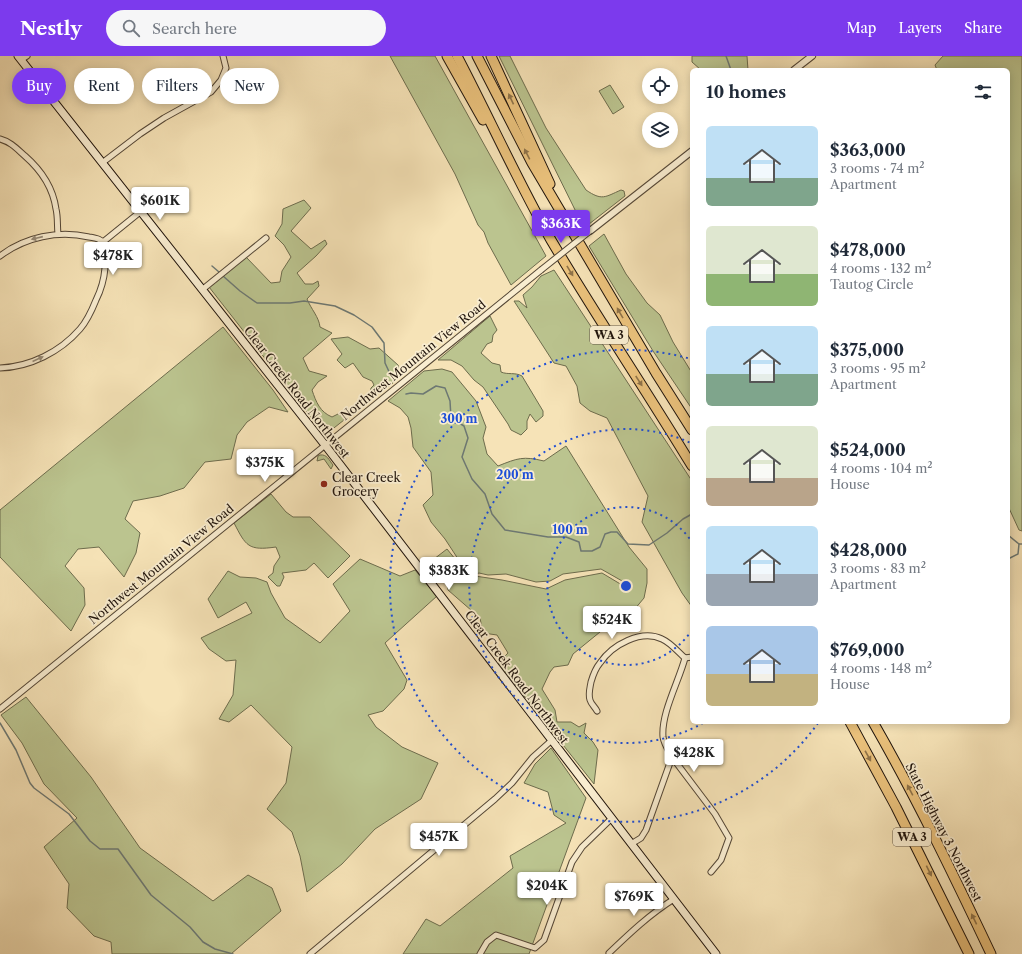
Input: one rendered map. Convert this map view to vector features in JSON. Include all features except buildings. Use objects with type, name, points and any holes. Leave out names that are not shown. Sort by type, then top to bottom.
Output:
[{"type":"highway","points":[[446,56],[530,201]]},
{"type":"highway","name":"WA 3","points":[[458,56],[530,201],[571,273],[690,463]]},
{"type":"highway","name":"WA 3","points":[[477,56],[532,163],[656,373],[690,427]]},
{"type":"highway","points":[[491,56],[575,236]]},
{"type":"highway","name":"WA 3","points":[[851,724],[903,821],[968,954]]},
{"type":"highway","name":"State Highway 3 Northwest","points":[[874,724],[890,751],[941,849],[991,954]]},
{"type":"main road","name":"Clear Creek Road Northwest","points":[[22,57],[140,212],[203,289],[325,445],[716,954]]},
{"type":"street","points":[[102,163],[164,118],[211,92],[221,80],[226,68],[223,56]]},
{"type":"street","points":[[797,68],[812,56]]},
{"type":"street","points":[[0,139],[16,146],[36,166],[44,177],[56,208],[58,234]]},
{"type":"street","name":"Northwest Mountain View Road","points":[[0,709],[541,270],[690,153]]},
{"type":"street","points":[[103,242],[140,212]]},
{"type":"street","points":[[0,256],[30,240],[58,234],[95,238],[103,242],[106,251],[105,274],[102,288],[81,328],[71,338],[43,357],[22,365],[0,368]]},
{"type":"street","points":[[203,289],[266,238]]},
{"type":"street","points":[[597,711],[591,702],[589,691],[595,671],[604,657],[617,647],[637,638],[654,636],[669,643],[685,658]]},
{"type":"street","points":[[685,658],[690,657]]},
{"type":"street","points":[[685,658],[664,723],[663,737],[666,748],[715,814],[730,838],[721,860],[711,872]]},
{"type":"street","points":[[310,954],[495,799],[512,783],[533,757],[552,740]]},
{"type":"street","points":[[632,844],[640,838],[646,830],[672,757]]},
{"type":"street","points":[[480,954],[487,942],[496,935],[535,948],[544,940],[572,862],[582,847],[612,818]]},
{"type":"street","points":[[609,952],[654,911],[674,899]]},
{"type":"green space","points":[[390,56],[435,56],[546,256],[511,285],[488,243],[484,232],[478,225],[455,174]]},
{"type":"green space","points":[[499,56],[510,56],[546,128],[586,190],[600,197],[607,196],[621,190],[624,191],[625,196],[584,228]]},
{"type":"green space","points":[[692,56],[747,56],[748,68],[699,68],[692,62]]},
{"type":"green space","points":[[943,56],[1022,56],[1022,531],[1019,530],[1010,510],[1010,68],[936,68],[935,65]]},
{"type":"green space","points":[[610,85],[624,107],[613,114],[599,91]]},
{"type":"green space","points":[[304,200],[311,208],[291,231],[311,249],[325,240],[327,244],[297,273],[305,284],[313,284],[318,281],[319,286],[307,299],[320,327],[332,333],[303,358],[309,371],[327,376],[318,382],[312,390],[319,406],[328,415],[332,417],[338,414],[343,416],[344,420],[325,435],[209,287],[246,257],[271,283],[280,282],[282,271],[291,257],[284,245],[275,236],[282,224],[283,209]]},
{"type":"green space","points":[[604,234],[626,274],[647,303],[660,315],[673,342],[690,370],[690,406],[653,351],[589,246]]},
{"type":"green space","points":[[554,270],[690,478],[690,604],[682,593],[642,522],[648,496],[607,418],[590,411],[580,403],[577,386],[566,366],[554,363],[514,301],[519,301],[527,308],[523,295],[541,276]]},
{"type":"green space","points":[[490,316],[497,330],[493,335],[492,342],[487,344],[481,353],[492,363],[500,365],[501,372],[522,376],[543,411],[543,416],[536,422],[530,414],[527,421],[527,429],[521,435],[511,430],[483,387],[474,380],[462,366],[451,360],[438,360]]},
{"type":"green space","points":[[223,327],[273,390],[288,412],[269,407],[247,422],[237,435],[231,459],[205,462],[184,488],[160,496],[133,501],[125,519],[140,533],[136,553],[124,577],[99,547],[78,549],[65,566],[84,588],[85,605],[71,631],[0,557],[0,510]]},
{"type":"green space","points":[[348,337],[370,349],[379,348],[398,365],[401,373],[392,384],[371,400],[369,397],[371,388],[374,385],[372,381],[363,377],[353,363],[345,368],[337,360],[342,354],[331,339]]},
{"type":"green space","points":[[442,369],[452,372],[476,401],[486,427],[483,438],[487,454],[498,466],[525,458],[544,461],[566,446],[629,547],[647,569],[647,583],[644,598],[634,610],[617,611],[611,623],[573,654],[568,665],[554,667],[542,689],[555,710],[557,722],[571,722],[579,727],[586,723],[584,733],[593,742],[598,750],[594,784],[498,663],[508,653],[497,635],[483,633],[480,618],[448,590],[448,586],[434,559],[447,549],[468,575],[546,589],[565,580],[602,573],[627,588],[631,586],[601,569],[563,574],[550,581],[536,582],[506,574],[488,575],[479,573],[473,575],[462,565],[445,539],[431,522],[423,505],[433,495],[431,472],[413,447],[408,417],[400,408],[388,401],[424,371]]},
{"type":"green space","points":[[324,455],[329,459],[333,465],[331,469],[324,459],[317,461],[318,456]]},
{"type":"green space","points":[[271,494],[286,512],[293,517],[310,517],[350,556],[328,578],[314,563],[306,570],[282,573],[284,577],[280,586],[277,586],[268,577],[273,573],[274,566],[280,557],[276,547],[259,548],[249,545],[245,542],[234,523]]},
{"type":"green space","points":[[360,559],[400,576],[415,570],[437,596],[385,643],[407,680],[404,689],[383,711],[368,715],[376,727],[402,747],[438,763],[421,799],[375,829],[342,864],[307,892],[300,856],[292,832],[267,809],[286,783],[292,747],[251,705],[229,722],[219,719],[233,695],[236,660],[226,661],[209,649],[201,638],[252,613],[246,602],[218,618],[208,599],[228,571],[240,577],[256,578],[267,582],[271,593],[285,618],[320,643],[350,611],[333,584]]},
{"type":"green space","points":[[26,697],[91,777],[140,848],[213,901],[248,875],[272,888],[281,911],[231,954],[112,954],[111,942],[94,936],[67,908],[69,884],[44,847],[77,818],[44,784],[22,743],[1,715]]},
{"type":"green space","points":[[551,748],[586,798],[529,954],[403,954],[426,919],[440,926],[513,868],[510,856],[566,823],[554,815],[548,792],[524,783],[535,764]]},
{"type":"waterway","points":[[726,56],[730,68]]},
{"type":"waterway","points":[[212,266],[219,272]]},
{"type":"waterway","points":[[223,276],[257,303],[290,303],[304,301],[335,306],[354,315],[372,327],[384,343],[385,363],[392,378]]},
{"type":"waterway","points":[[406,394],[423,394],[436,386],[445,388],[450,401],[451,418],[464,426],[468,438],[462,457],[472,479],[485,494],[492,514],[505,530],[548,537],[566,537],[579,542],[581,551],[592,551],[600,547],[605,534],[611,532],[617,532],[628,544],[649,545],[690,515]]},
{"type":"waterway","points":[[1010,537],[1019,544],[1022,544]]},
{"type":"waterway","points":[[1010,558],[1018,554],[1019,544]]},
{"type":"waterway","points":[[0,723],[16,750],[30,783],[34,788],[69,814],[90,841],[100,849],[118,849],[151,895],[190,927],[203,942],[215,949],[233,954]]},
{"type":"place","name":"Clear Creek Grocery","points":[[324,484]]}]
